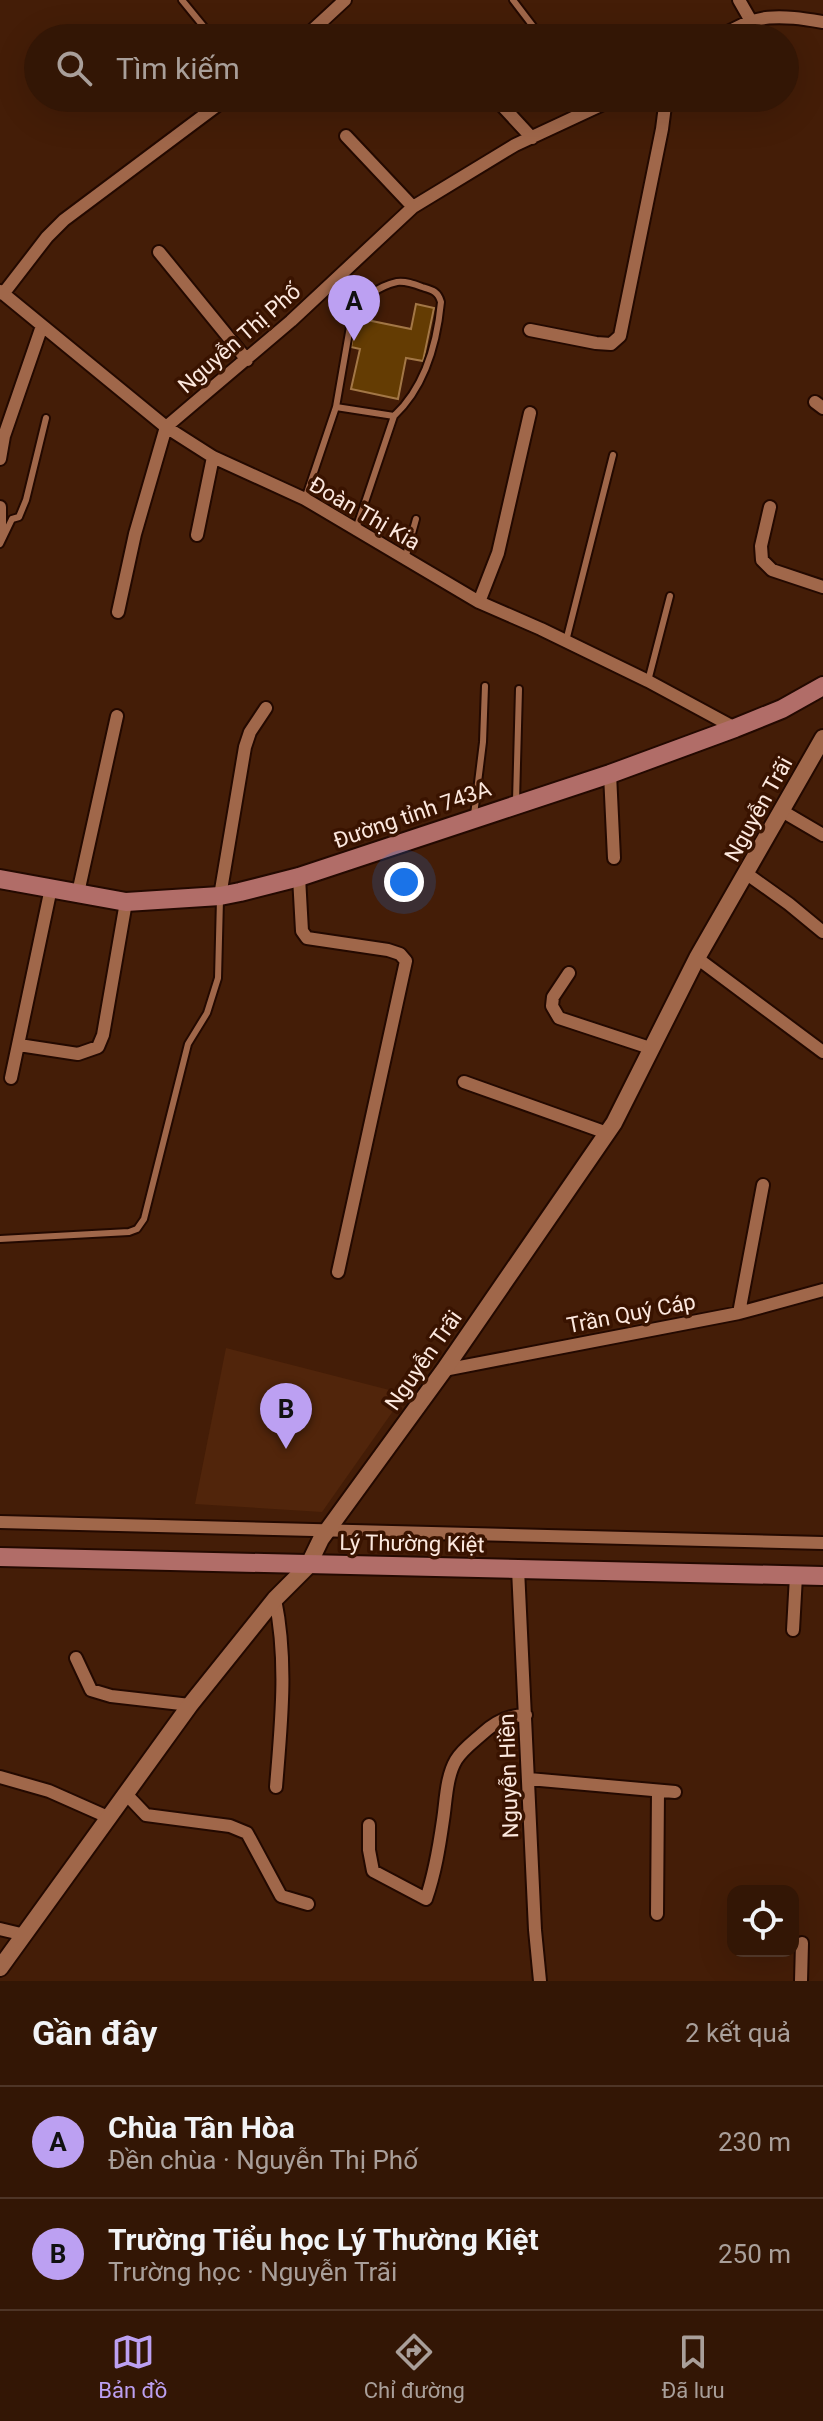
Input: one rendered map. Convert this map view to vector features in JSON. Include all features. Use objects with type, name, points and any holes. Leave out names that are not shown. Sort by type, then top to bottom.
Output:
[{"type":"main road","name":"Đường tỉnh 743A","points":[[0,879],[126,902],[220,896],[299,877],[610,774],[782,709],[823,686]]},
{"type":"main road","name":"Lý Thường Kiệt","points":[[0,1557],[823,1576]]},
{"type":"street","points":[[319,24],[345,0]]},
{"type":"street","points":[[739,0],[751,21]]},
{"type":"street","points":[[745,24],[768,16],[823,22]]},
{"type":"street","points":[[2,292],[64,220],[208,112]]},
{"type":"street","points":[[508,112],[532,138]]},
{"type":"street","name":"Nguyễn Thị Phố","points":[[166,427],[247,360],[413,207],[515,145],[588,112]]},
{"type":"street","points":[[530,330],[611,344],[620,336],[664,112]]},
{"type":"street","points":[[346,136],[413,207]]},
{"type":"street","points":[[159,252],[247,360]]},
{"type":"street","name":"Đoàn Thị Kia","points":[[2,292],[166,427],[213,457],[305,499],[479,602],[648,681],[735,728]]},
{"type":"street","points":[[0,459],[4,436],[42,326]]},
{"type":"street","points":[[479,602],[498,553],[530,413]]},
{"type":"street","points":[[118,612],[135,534],[166,427]]},
{"type":"street","points":[[197,535],[213,457]]},
{"type":"street","points":[[0,507],[0,536]]},
{"type":"street","points":[[770,507],[761,546],[762,560],[772,570],[823,587]]},
{"type":"street","points":[[220,896],[245,747],[250,732],[266,708]]},
{"type":"street","points":[[78,893],[117,716]]},
{"type":"street","name":"Nguyễn Trãi","points":[[0,1968],[190,1705],[275,1599],[308,1566],[321,1539],[444,1370],[607,1133],[697,958],[823,738]]},
{"type":"street","points":[[610,774],[614,858]]},
{"type":"street","points":[[782,811],[823,835]]},
{"type":"street","points":[[747,874],[823,932]]},
{"type":"street","points":[[299,877],[302,931],[307,938],[388,950],[400,954],[406,961],[338,1272]]},
{"type":"street","points":[[11,1078],[51,888]]},
{"type":"street","points":[[19,1045],[78,1054],[98,1047],[103,1035],[126,902]]},
{"type":"street","points":[[697,958],[823,1052]]},
{"type":"street","points":[[569,973],[553,997],[552,1006],[559,1018],[650,1048]]},
{"type":"street","points":[[464,1082],[607,1133]]},
{"type":"street","points":[[739,1313],[763,1185]]},
{"type":"street","name":"Trần Quý Cáp","points":[[444,1370],[739,1313],[823,1290]]},
{"type":"street","points":[[0,1522],[823,1543]]},
{"type":"street","name":"Nguyễn Hiền","points":[[518,1569],[540,1981]]},
{"type":"street","points":[[793,1630],[796,1576]]},
{"type":"street","points":[[275,1599],[283,1658],[276,1787]]},
{"type":"street","points":[[76,1658],[91,1690],[111,1696],[190,1705]]},
{"type":"street","points":[[369,1825],[373,1871],[426,1899],[436,1868],[454,1763],[489,1728],[514,1715],[526,1715]]},
{"type":"street","points":[[0,1777],[49,1791],[110,1818]]},
{"type":"street","points":[[529,1779],[675,1792]]},
{"type":"street","points":[[657,1914],[658,1791]]},
{"type":"street","points":[[127,1795],[146,1815],[230,1826],[247,1833],[281,1896],[308,1904]]},
{"type":"street","points":[[0,1929],[25,1935]]},
{"type":"street","points":[[801,1981],[802,1943]]},
{"type":"lane","points":[[183,0],[202,24]]},
{"type":"lane","points":[[513,0],[531,24]]},
{"type":"lane","points":[[305,499],[336,407],[352,315],[357,305],[364,298],[397,282],[409,282],[435,291],[441,302],[433,348],[425,372],[408,404],[394,416],[356,529]]},
{"type":"lane","points":[[336,407],[394,416]]},
{"type":"lane","points":[[0,544],[12,519],[19,517],[26,500],[46,418]]},
{"type":"lane","points":[[566,641],[613,455]]},
{"type":"lane","points":[[405,559],[416,519]]},
{"type":"lane","points":[[648,681],[670,596]]},
{"type":"lane","points":[[474,818],[483,742],[485,686]]},
{"type":"lane","points":[[515,804],[519,689]]},
{"type":"lane","points":[[0,1239],[137,1229],[144,1219],[188,1044],[207,1013],[218,978],[220,896]]},
{"type":"shaded area","points":[[226,1348],[405,1394],[322,1512],[195,1504]]},
{"type":"building","points":[[416,304],[434,308],[423,361],[406,358],[398,399],[351,389],[360,349],[351,347],[357,318],[411,329]]},
{"type":"place","name":"Chùa Tân Hòa","points":[[354,341]]},
{"type":"place","name":"Trường Tiểu học Lý Thường Kiệt","points":[[286,1449]]}]
